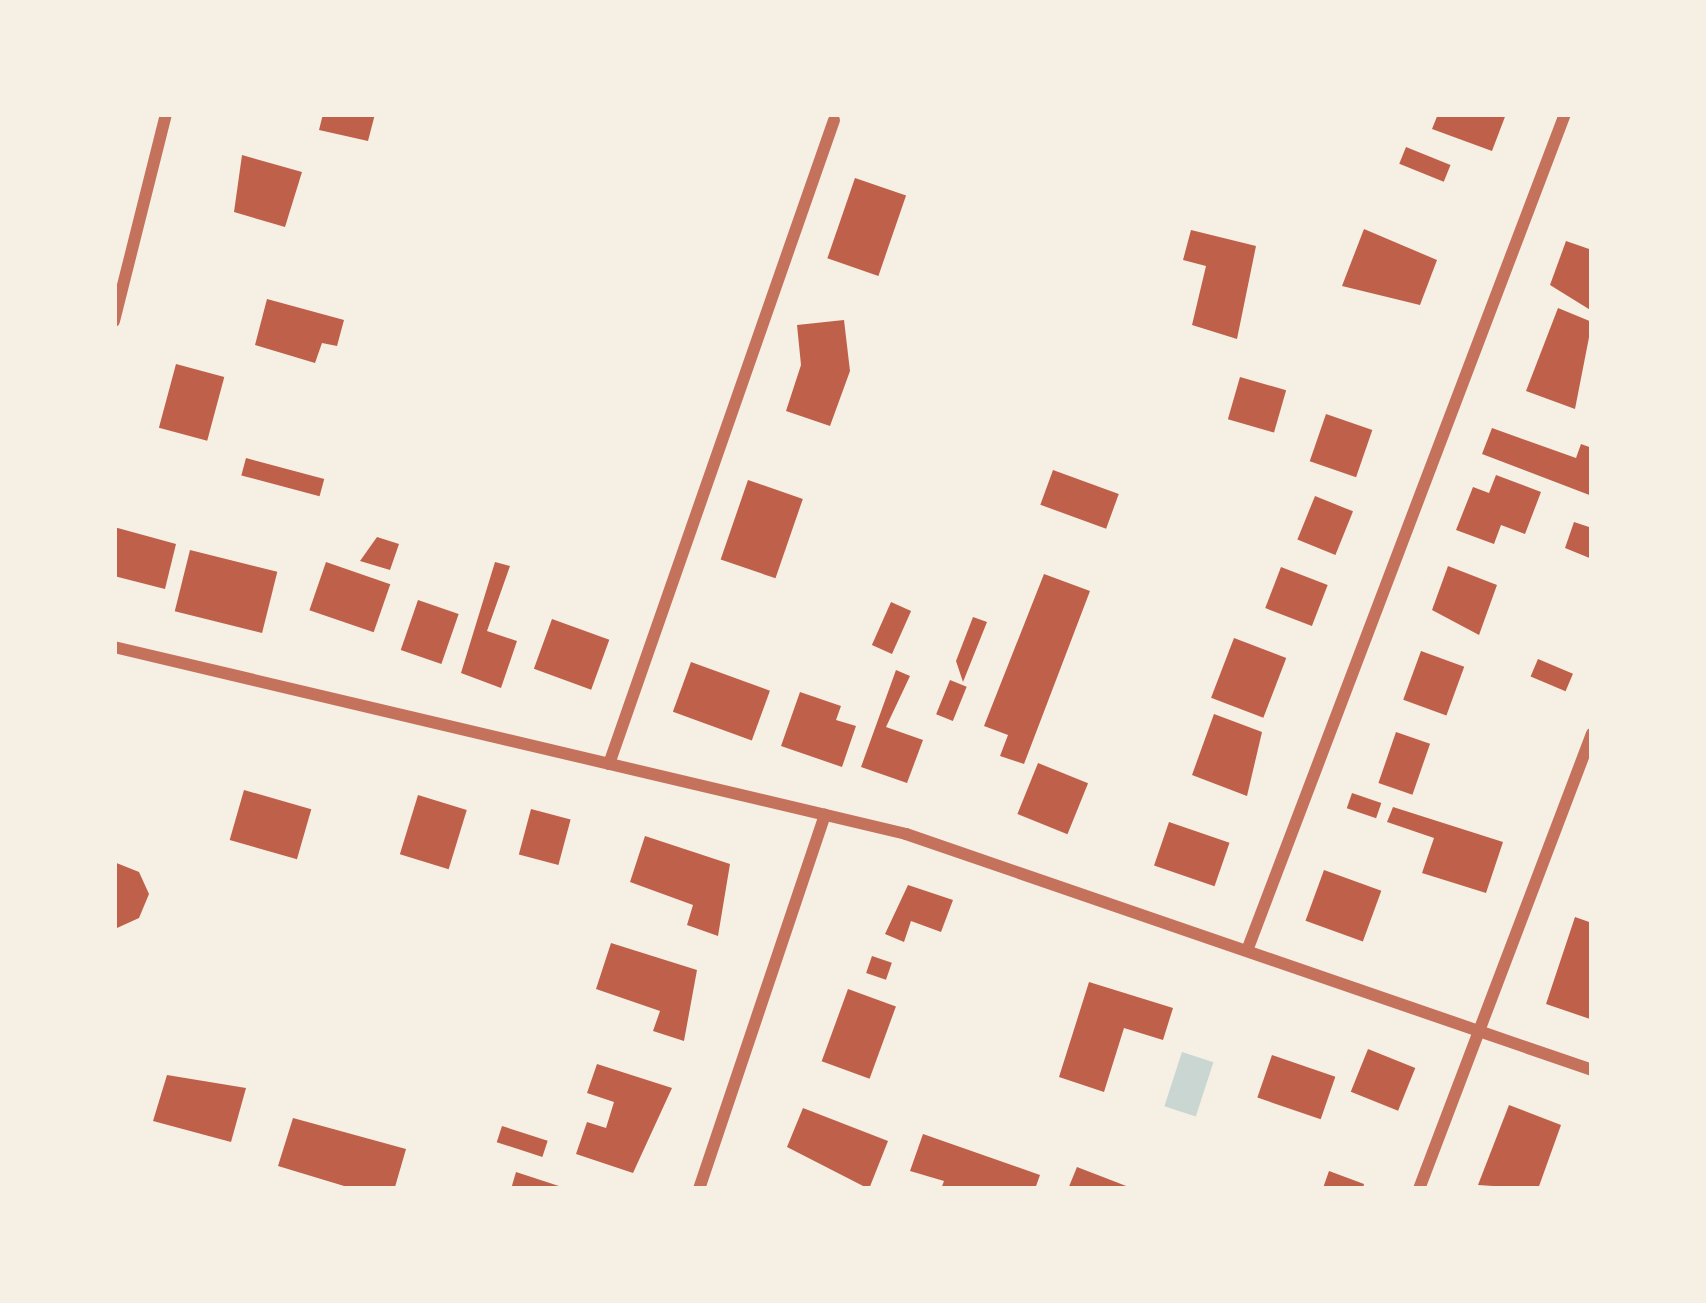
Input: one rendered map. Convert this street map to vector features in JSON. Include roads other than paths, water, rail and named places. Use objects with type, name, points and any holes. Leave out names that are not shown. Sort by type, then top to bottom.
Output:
[{"type":"street","points":[[114,321],[166,114]]},
{"type":"street","points":[[1247,947],[1564,114]]},
{"type":"street","points":[[609,764],[834,120]]},
{"type":"street","points":[[114,647],[825,814],[1247,947],[1592,1070]]},
{"type":"street","points":[[1419,1189],[1592,734]]},
{"type":"street","points":[[698,1189],[825,814]]}]
